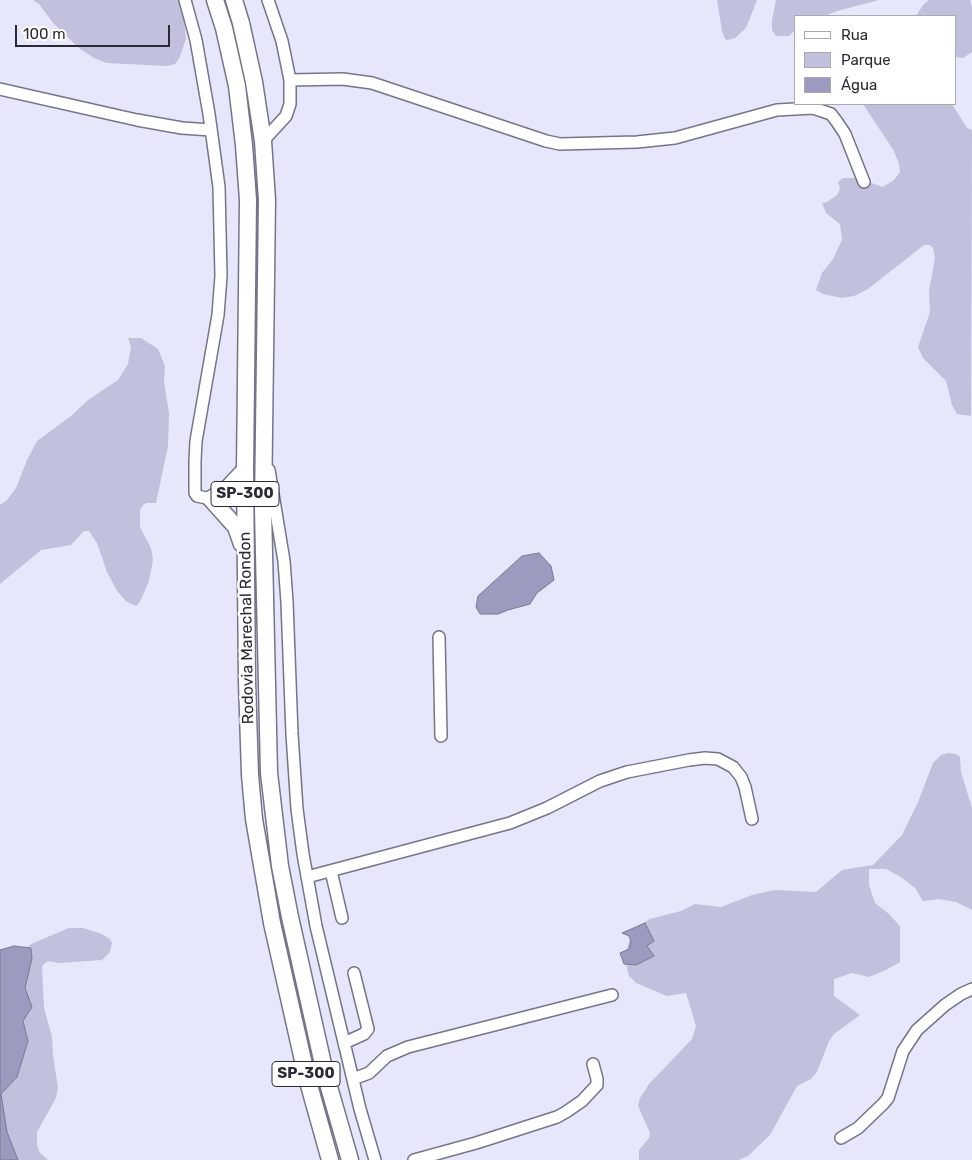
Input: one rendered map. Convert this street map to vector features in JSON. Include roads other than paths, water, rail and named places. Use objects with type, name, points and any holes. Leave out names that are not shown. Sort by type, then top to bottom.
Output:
[{"type":"highway","name":"Rodovia Marechal Rondon","points":[[215,0],[224,28],[237,86],[248,200],[245,470],[246,682],[254,819],[270,914],[307,1078],[330,1160]]},
{"type":"highway","name":"Rodovia Marechal Rondon","points":[[234,0],[254,82],[263,141],[267,200],[263,561],[269,773],[280,866],[290,917],[325,1073],[350,1160]]},
{"type":"highway","points":[[245,470],[227,489],[211,499],[236,527],[246,558]]},
{"type":"street","points":[[185,0],[196,40],[219,187],[221,276],[218,316],[196,441],[195,485],[197,496],[211,499]]},
{"type":"street","points":[[263,141],[286,116],[290,104],[290,80],[282,41],[268,0]]},
{"type":"street","points":[[290,80],[343,79],[372,83],[560,144],[638,142],[675,138],[777,110],[813,108],[830,114],[837,122],[845,134],[864,182]]},
{"type":"street","points":[[0,89],[137,120],[182,128],[211,130]]},
{"type":"street","points":[[263,433],[284,561],[297,809],[307,877],[316,926],[344,1043],[375,1160]]},
{"type":"street","points":[[439,637],[441,736]]},
{"type":"street","points":[[307,877],[510,823],[547,808],[600,781],[627,772],[705,758],[718,759],[733,767],[741,778],[752,820]]},
{"type":"street","points":[[331,870],[342,918]]},
{"type":"street","points":[[344,1043],[364,1034],[368,1029],[354,973]]},
{"type":"street","points":[[841,1138],[858,1128],[888,1098],[903,1051],[917,1030],[945,1005],[961,994],[972,990]]},
{"type":"street","points":[[353,1079],[369,1073],[387,1056],[408,1047],[612,995]]},
{"type":"street","points":[[414,1160],[476,1143],[557,1117],[582,1101],[597,1085],[593,1064]]},
{"type":"water","points":[[539,553],[551,566],[554,580],[537,593],[530,604],[498,614],[480,614],[476,607],[478,596],[522,556]]},
{"type":"water","points":[[645,923],[654,941],[647,946],[654,956],[636,965],[624,964],[620,953],[629,949],[631,941],[629,936],[622,933]]},
{"type":"water","points":[[14,946],[31,948],[32,958],[25,988],[32,1007],[23,1021],[28,1041],[17,1077],[1,1094],[7,1132],[18,1160],[0,1160],[0,950]]}]
